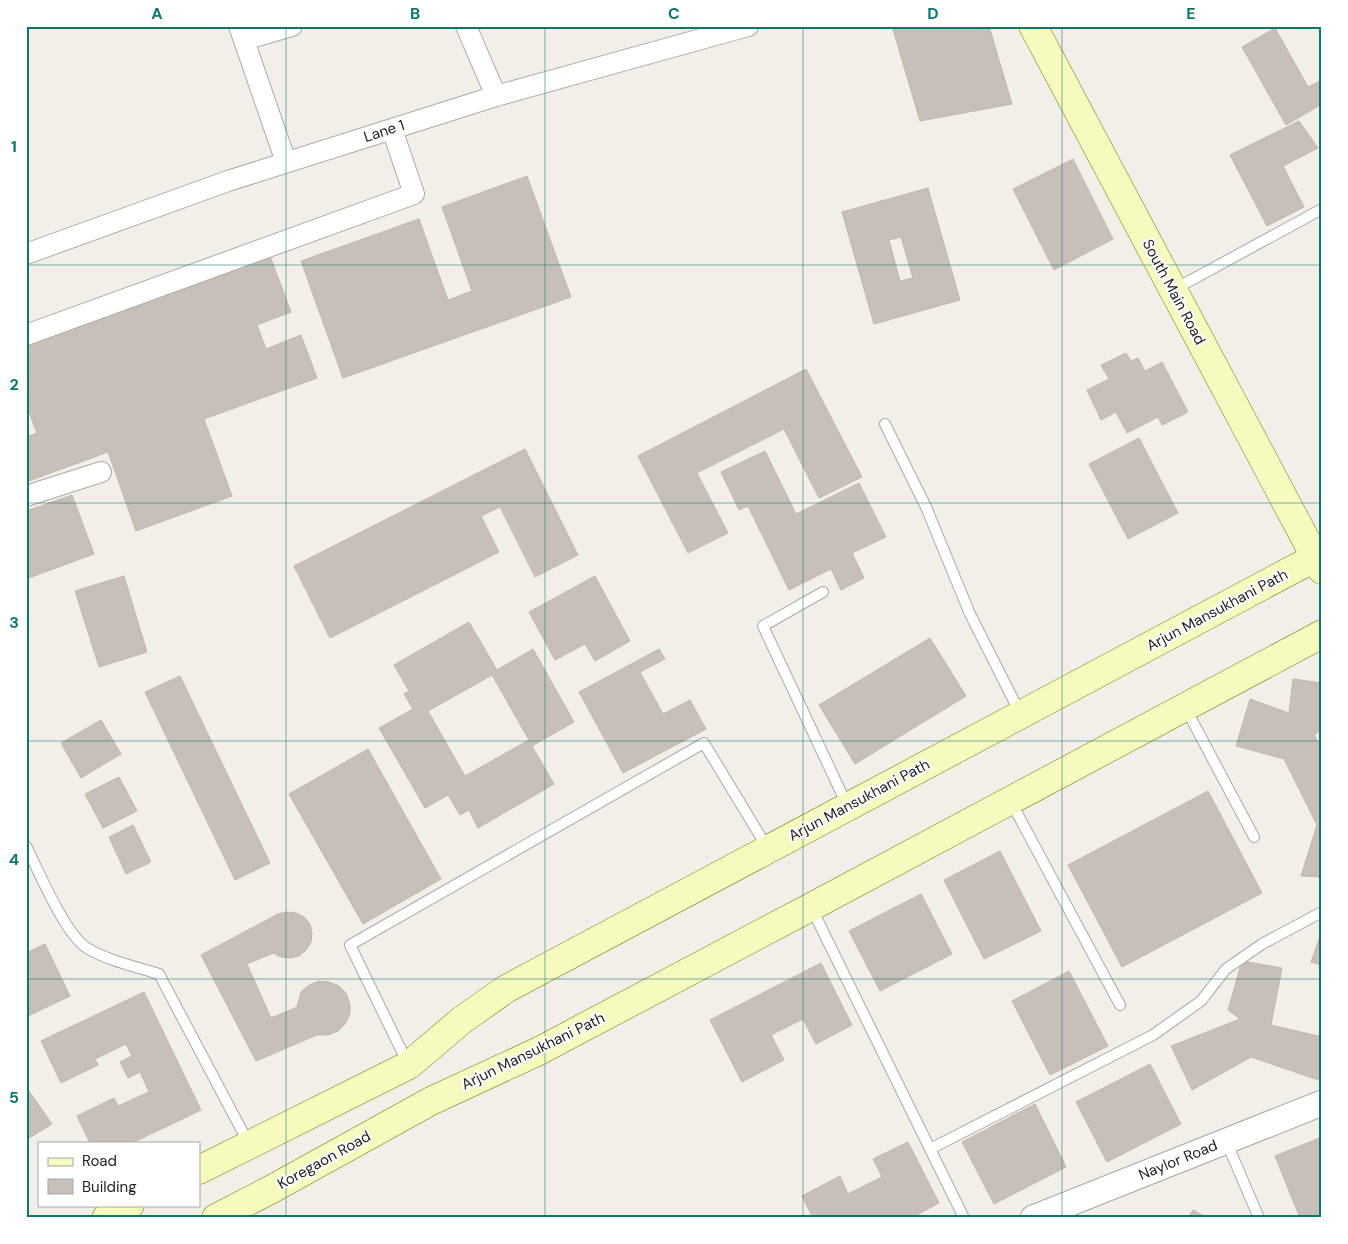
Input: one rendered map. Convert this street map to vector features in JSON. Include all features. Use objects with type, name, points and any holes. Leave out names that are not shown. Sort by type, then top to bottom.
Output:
[{"type":"main road","name":"South Main Road","points":[[1033,26],[1173,290],[1320,560]]},
{"type":"main road","name":"Arjun Mansukhani Path","points":[[409,1065],[462,1020],[506,989],[1020,714],[1320,560]]},
{"type":"main road","name":"Arjun Mansukhani Path","points":[[431,1101],[539,1051],[1011,802],[1322,634]]},
{"type":"main road","points":[[200,1169],[409,1065]]},
{"type":"main road","name":"Koregaon Road","points":[[216,1218],[431,1101]]},
{"type":"main road","points":[[106,1218],[128,1206]]},
{"type":"street","points":[[286,162],[242,33],[292,26]]},
{"type":"street","points":[[466,26],[496,96]]},
{"type":"street","name":"Lane 1","points":[[26,254],[219,184],[286,162],[496,96],[748,26]]},
{"type":"street","points":[[26,335],[414,194],[392,129]]},
{"type":"street","points":[[26,496],[101,472]]},
{"type":"street","name":"Naylor Road","points":[[1033,1218],[1066,1212],[1226,1141],[1322,1103]]},
{"type":"lane","points":[[1173,290],[1322,209]]},
{"type":"lane","points":[[885,424],[926,507],[970,614],[1020,714]]},
{"type":"lane","points":[[822,592],[763,626],[848,806]]},
{"type":"lane","points":[[1186,708],[1254,836]]},
{"type":"lane","points":[[409,1065],[350,945],[704,743],[768,849]]},
{"type":"lane","points":[[1011,802],[1120,1005]]},
{"type":"lane","points":[[26,846],[67,927],[86,948],[118,961],[160,974],[249,1144]]},
{"type":"lane","points":[[811,907],[964,1218]]},
{"type":"lane","points":[[930,1149],[1153,1035],[1201,1001],[1226,969],[1262,944],[1322,912]]},
{"type":"lane","points":[[1226,1141],[1259,1218]]},
{"type":"building","points":[[892,26],[989,26],[1012,104],[920,121]]},
{"type":"building","points":[[1275,28],[1308,87],[1322,80],[1322,104],[1286,125],[1242,47]]},
{"type":"building","points":[[1299,121],[1318,148],[1283,166],[1304,207],[1267,226],[1230,155]]},
{"type":"building","points":[[1073,159],[1113,239],[1054,270],[1013,189]]},
{"type":"building","points":[[527,176],[571,297],[343,378],[301,261],[419,219],[448,300],[472,291],[442,207]]},
{"type":"building","points":[[928,188],[960,300],[874,324],[842,212]],"holes":[[[901,237],[913,278],[900,281],[889,240]]]},
{"type":"building","points":[[270,256],[291,312],[257,325],[266,349],[301,335],[317,378],[204,419],[232,496],[136,531],[108,452],[26,482],[26,437],[37,433],[26,404],[26,345]]},
{"type":"building","points":[[1126,353],[1131,361],[1138,358],[1145,371],[1162,362],[1188,412],[1162,425],[1158,417],[1127,433],[1116,412],[1101,420],[1087,390],[1109,379],[1101,365]]},
{"type":"building","points":[[806,369],[862,477],[819,498],[784,429],[697,473],[728,533],[688,553],[638,456]]},
{"type":"building","points":[[1139,438],[1178,513],[1128,539],[1089,464]]},
{"type":"building","points":[[525,449],[578,555],[535,577],[500,507],[481,516],[499,552],[330,638],[294,566]]},
{"type":"building","points":[[765,451],[796,514],[859,483],[886,537],[852,553],[864,578],[841,590],[831,569],[789,590],[748,506],[739,510],[721,472]]},
{"type":"building","points":[[72,495],[94,554],[26,579],[26,511]]},
{"type":"building","points":[[124,576],[147,652],[99,667],[75,591]]},
{"type":"building","points":[[595,576],[630,641],[595,661],[585,644],[555,660],[529,612]]},
{"type":"building","points":[[469,622],[497,670],[533,649],[574,722],[532,746],[554,784],[478,828],[469,810],[460,815],[448,795],[425,808],[379,728],[413,709],[404,694],[409,691],[394,665]],"holes":[[[492,675],[529,740],[465,776],[428,711]]]},
{"type":"building","points":[[930,638],[966,696],[855,764],[819,705]]},
{"type":"building","points":[[659,649],[665,659],[640,672],[663,714],[690,700],[706,729],[623,773],[579,692]]},
{"type":"building","points":[[180,676],[270,863],[235,880],[145,692]]},
{"type":"building","points":[[1293,679],[1322,683],[1322,730],[1314,735],[1322,748],[1322,877],[1301,876],[1317,825],[1284,759],[1236,746],[1250,699],[1289,713]]},
{"type":"building","points":[[101,720],[121,754],[81,778],[61,743]]},
{"type":"building","points":[[368,749],[441,879],[363,924],[289,794]]},
{"type":"building","points":[[119,777],[137,811],[103,828],[85,794]]},
{"type":"building","points":[[1208,791],[1262,893],[1122,967],[1068,865]]},
{"type":"building","points":[[133,825],[151,862],[126,874],[109,837]]},
{"type":"building","points":[[1000,851],[1041,931],[984,959],[944,880]]},
{"type":"building","points":[[921,894],[952,954],[880,991],[849,931]]},
{"type":"building","points":[[296,913],[304,917],[310,924],[311,942],[306,950],[299,956],[290,958],[281,957],[273,953],[247,964],[271,1018],[297,1007],[301,992],[309,985],[319,981],[339,986],[346,993],[350,1004],[350,1014],[345,1024],[338,1031],[328,1035],[317,1035],[256,1061],[201,955],[278,914]]},
{"type":"building","points":[[1322,931],[1322,965],[1311,962]]},
{"type":"building","points":[[45,944],[70,996],[28,1016],[26,1013],[26,953]]},
{"type":"building","points":[[1242,961],[1282,968],[1271,1025],[1322,1037],[1322,1058],[1318,1080],[1251,1057],[1192,1090],[1171,1046],[1240,1019],[1228,1010]]},
{"type":"building","points":[[821,963],[852,1025],[816,1044],[803,1019],[771,1035],[784,1060],[742,1082],[710,1020]]},
{"type":"building","points":[[1069,971],[1108,1046],[1050,1075],[1012,1001]]},
{"type":"building","points":[[144,992],[201,1110],[134,1142],[90,1142],[77,1116],[114,1098],[118,1106],[149,1092],[140,1072],[128,1078],[120,1062],[132,1056],[126,1044],[95,1059],[98,1065],[61,1083],[41,1041]]},
{"type":"building","points":[[1150,1064],[1181,1124],[1107,1162],[1076,1102]]},
{"type":"building","points":[[26,1087],[52,1124],[26,1140]]},
{"type":"building","points":[[1035,1104],[1066,1167],[994,1204],[962,1142]]},
{"type":"building","points":[[1322,1137],[1322,1216],[1317,1218],[1300,1218],[1275,1156]]},
{"type":"building","points":[[908,1142],[939,1203],[911,1218],[813,1218],[802,1196],[840,1176],[848,1194],[882,1177],[873,1159]]},
{"type":"building","points":[[1193,1210],[1208,1218],[1188,1218]]}]
